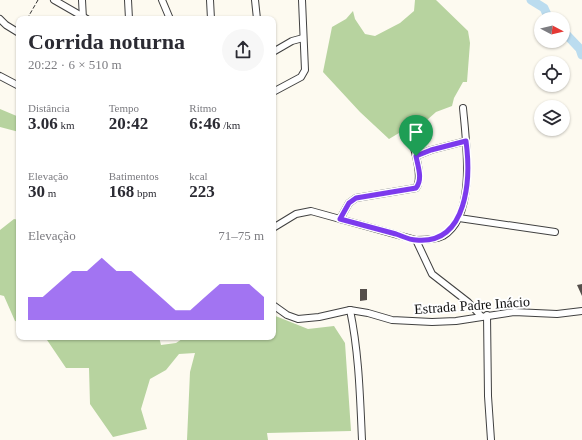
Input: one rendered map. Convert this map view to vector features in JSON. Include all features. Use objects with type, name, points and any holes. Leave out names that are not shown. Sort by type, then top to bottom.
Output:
[{"type":"street","points":[[54,0],[81,16]]},
{"type":"street","points":[[82,0],[84,16]]},
{"type":"street","points":[[128,0],[129,16]]},
{"type":"street","points":[[162,0],[169,16]]},
{"type":"street","points":[[210,0],[211,16]]},
{"type":"street","points":[[255,0],[257,16]]},
{"type":"street","points":[[276,90],[303,74],[305,64],[302,0]]},
{"type":"street","points":[[0,20],[16,31]]},
{"type":"street","points":[[276,50],[292,41],[303,38]]},
{"type":"street","points":[[0,76],[16,84]]},
{"type":"street","points":[[276,226],[296,214],[304,212],[318,213],[416,240],[433,239],[442,236],[448,232],[459,218],[464,201],[468,169],[463,108]]},
{"type":"street","points":[[340,219],[349,203],[356,198],[416,188],[419,185],[420,180],[416,156],[411,137]]},
{"type":"street","points":[[416,156],[431,150],[466,141]]},
{"type":"street","points":[[459,218],[555,232]]},
{"type":"street","points":[[416,240],[432,274],[484,316],[491,440]]},
{"type":"street","name":"Estrada Padre Inácio","points":[[276,307],[287,315],[298,319],[319,317],[350,310],[368,313],[392,320],[405,321],[456,321],[514,312],[557,314],[582,311]]},
{"type":"street","points":[[350,310],[356,342],[362,440]]},
{"type":"path","points":[[30,16],[38,0]]},
{"type":"green space","points":[[415,0],[436,0],[468,31],[470,43],[467,82],[463,82],[454,98],[452,106],[436,112],[427,120],[417,119],[404,130],[389,139],[360,112],[323,72],[332,27],[346,19],[353,11],[355,19],[365,34],[375,36],[400,23],[414,11]]},
{"type":"green space","points":[[0,109],[16,116],[16,131],[0,127]]},
{"type":"green space","points":[[14,219],[16,219],[16,321],[4,296],[0,295],[0,230]]},
{"type":"green space","points":[[276,316],[308,329],[334,326],[345,343],[351,431],[267,433],[268,440],[187,440],[190,372],[195,353],[179,354],[166,370],[150,379],[141,409],[147,429],[113,437],[90,404],[89,368],[66,368],[47,340],[160,340],[161,345],[176,343],[180,340],[276,340]]},
{"type":"building","points":[[582,284],[582,296],[577,285]]},
{"type":"building","points":[[360,289],[367,289],[367,300],[360,301]]},
{"type":"waterway","points":[[531,0],[544,8],[546,12]]},
{"type":"waterway","points":[[570,38],[580,49],[582,55]]},
{"type":"route","points":[[466,141],[468,169],[464,201],[459,218],[448,232],[433,239],[416,240],[340,219],[349,203],[356,198],[416,188],[419,185],[420,180],[416,156],[431,150],[466,141]]}]
